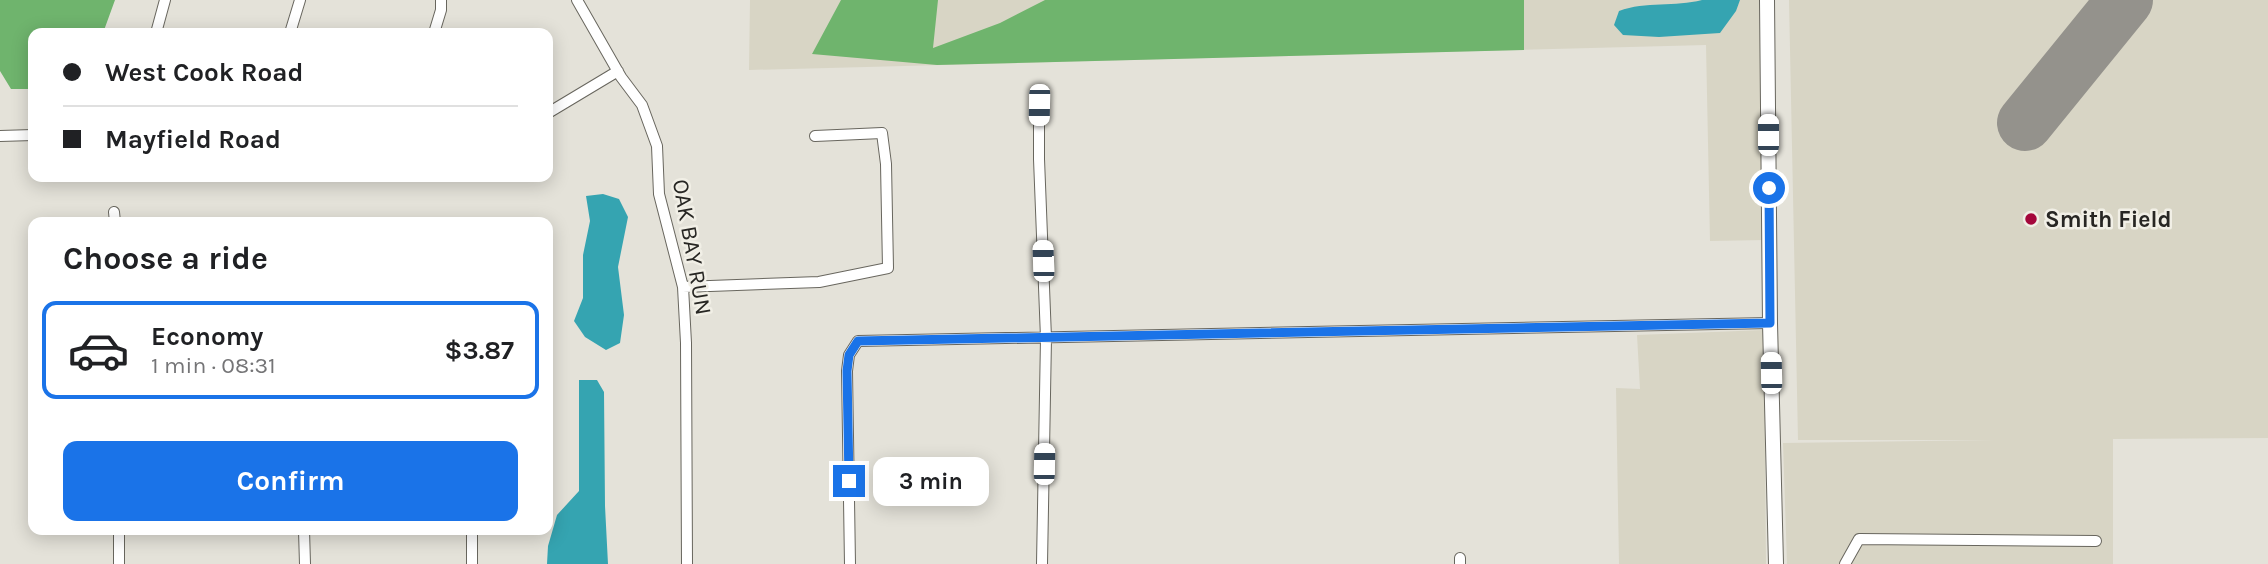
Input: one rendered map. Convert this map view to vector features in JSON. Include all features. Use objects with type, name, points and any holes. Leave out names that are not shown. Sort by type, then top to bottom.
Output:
[{"type":"main road","points":[[1768,0],[1770,323],[1776,564]]},
{"type":"street","points":[[157,28],[165,0]]},
{"type":"street","points":[[292,28],[300,0]]},
{"type":"street","points":[[436,28],[442,0]]},
{"type":"street","name":"OAK BAY RUN","points":[[577,0],[618,71],[642,105],[657,146],[659,194],[683,287],[686,343],[687,564]]},
{"type":"street","points":[[553,110],[618,71]]},
{"type":"street","points":[[1039,105],[1046,338],[1042,564]]},
{"type":"street","points":[[683,287],[819,282],[888,268],[886,164],[881,133],[815,136]]},
{"type":"street","points":[[0,136],[28,135]]},
{"type":"street","points":[[850,564],[847,371],[849,355],[858,341],[1770,323]]},
{"type":"street","points":[[119,535],[120,564]]},
{"type":"street","points":[[304,535],[305,564]]},
{"type":"street","points":[[471,564],[472,535]]},
{"type":"street","points":[[1844,564],[1859,539],[2096,541]]},
{"type":"shaded area","points":[[750,0],[1759,0],[1765,240],[1710,241],[1706,45],[749,70]]},
{"type":"shaded area","name":"Smith Field","points":[[1789,0],[2268,0],[2268,438],[2113,439],[2113,564],[1787,564],[1783,443],[1994,440],[1798,440]]},
{"type":"shaded area","points":[[1764,330],[1766,564],[1619,564],[1616,388],[1640,389],[1637,335]]},
{"type":"green space","points":[[0,0],[115,0],[105,28],[28,28],[28,89],[11,89],[0,71]]},
{"type":"green space","points":[[841,0],[938,0],[933,48],[1000,23],[1045,0],[1524,0],[1524,50],[937,65],[812,54]]},
{"type":"water","points":[[1702,0],[1740,0],[1736,11],[1720,33],[1659,37],[1623,35],[1614,25],[1619,11],[1629,8]]},
{"type":"water","points":[[603,194],[619,199],[628,217],[618,267],[624,315],[620,343],[606,350],[585,337],[574,321],[583,298],[583,255],[590,221],[586,196]]},
{"type":"water","points":[[579,380],[597,380],[604,392],[608,564],[547,564],[548,546],[557,515],[579,491]]},
{"type":"runway","points":[[2025,123],[2125,0]]},
{"type":"place","name":"Smith Field","points":[[2031,219]]},
{"type":"route","points":[[849,481],[847,371],[849,355],[858,341],[1770,323],[1769,188]]}]
